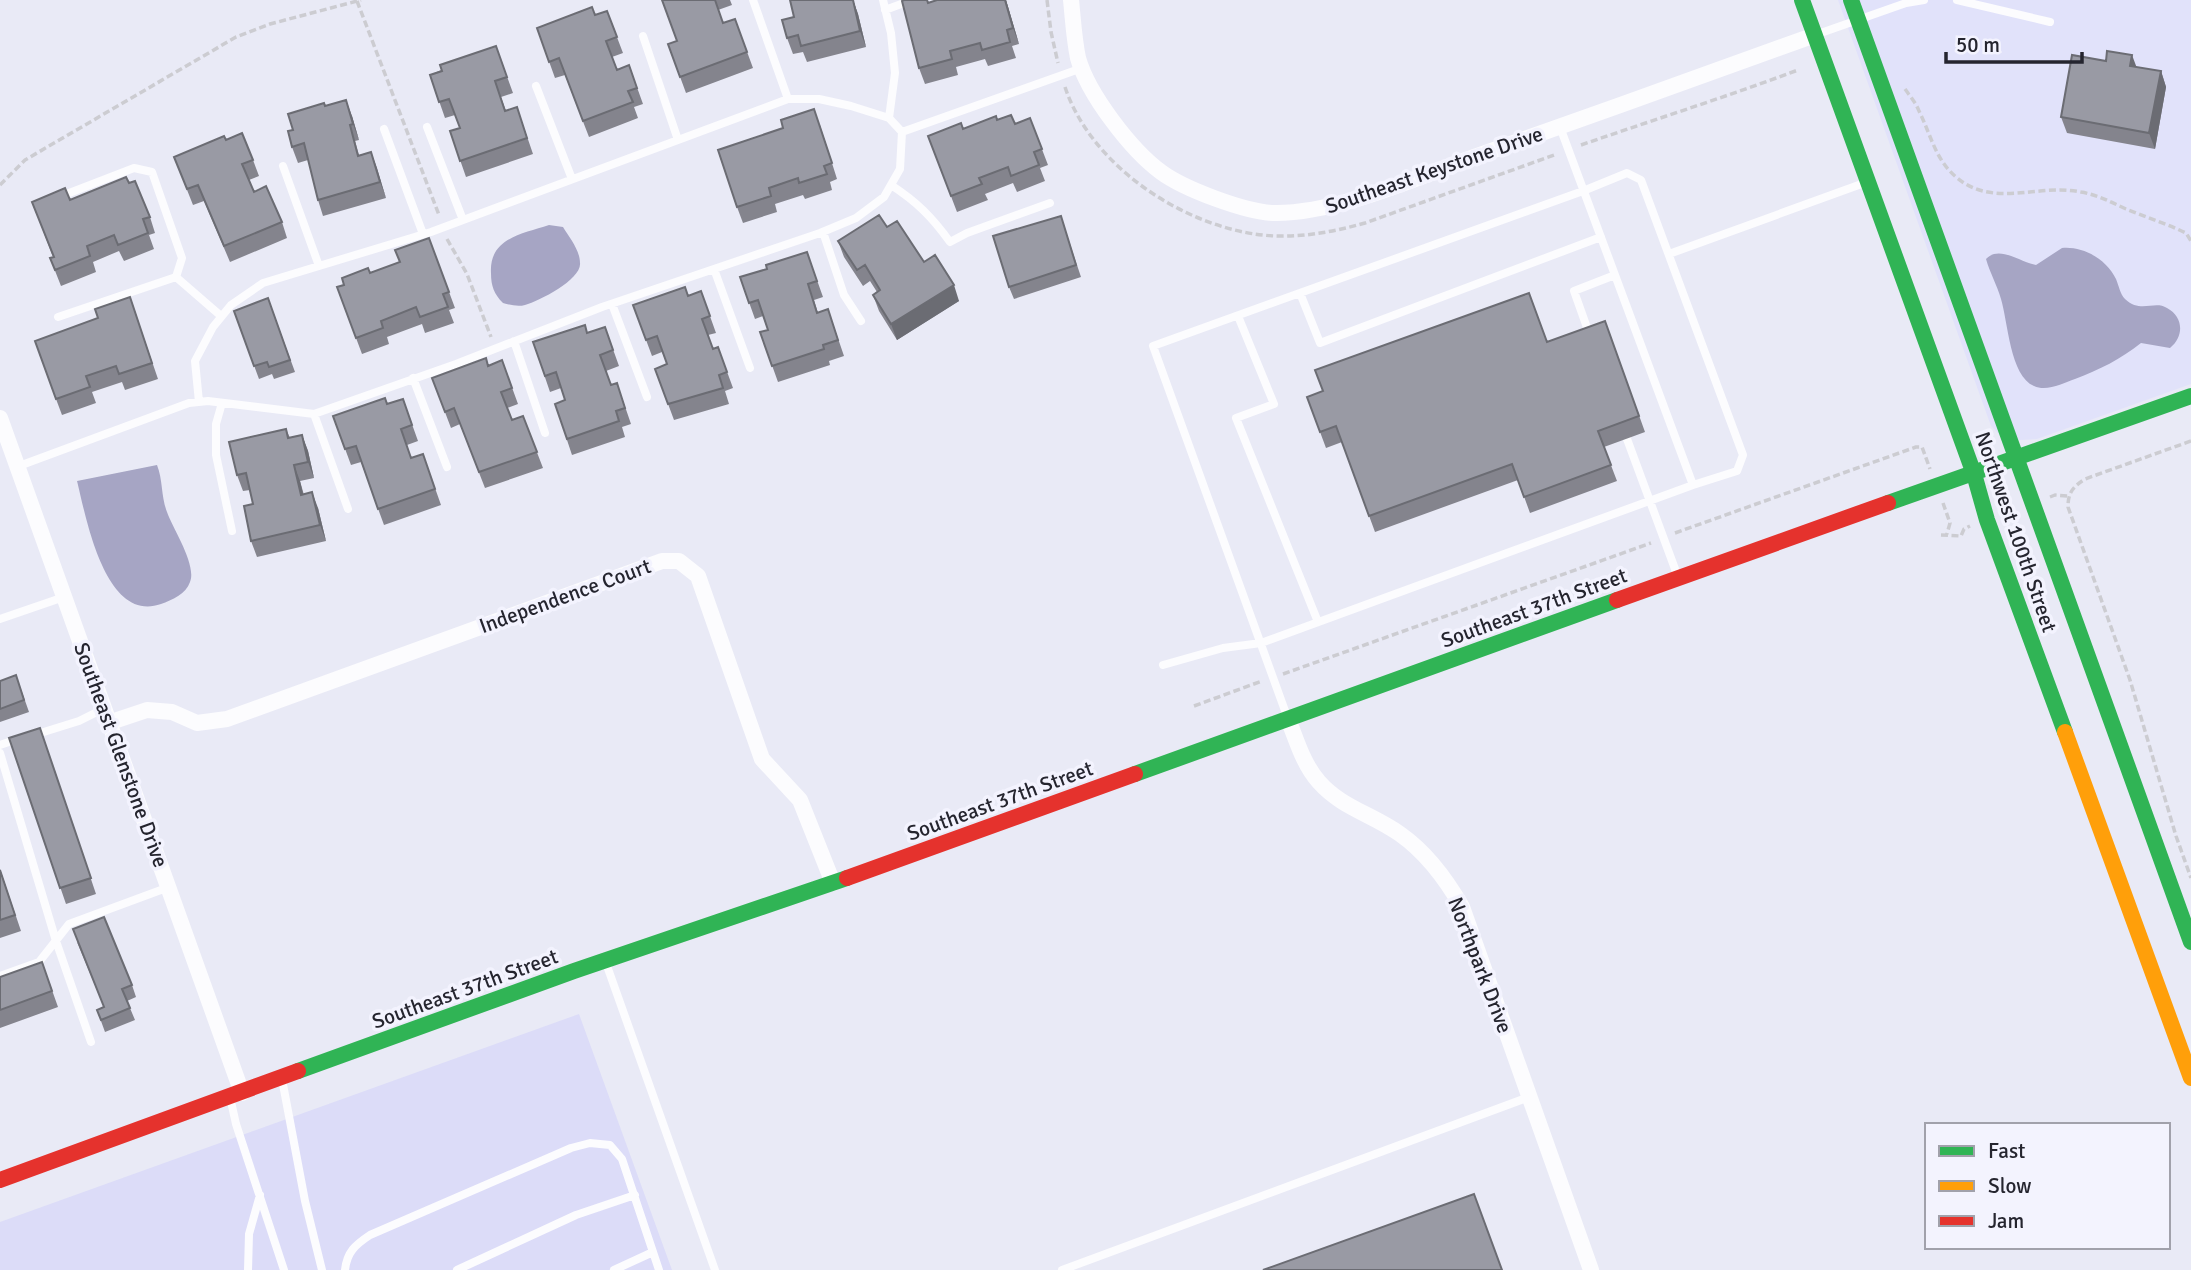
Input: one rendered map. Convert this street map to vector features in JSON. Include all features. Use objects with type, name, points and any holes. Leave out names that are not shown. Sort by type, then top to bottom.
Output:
[{"type":"street","name":"Southeast Keystone Drive","points":[[1071,0],[1073,27],[1082,68],[1116,127],[1161,172],[1190,188],[1271,213],[1312,211],[1394,186],[1815,35]]},
{"type":"street","name":"Northwest 100th Street","points":[[1802,0],[1974,474],[1987,520],[2191,1078]]},
{"type":"street","name":"Northwest 100th Street","points":[[1851,0],[2191,942]]},
{"type":"street","name":"Southeast 37th Street","points":[[0,1180],[605,961],[833,883],[2191,396]]},
{"type":"street","name":"Southeast Glenstone Drive","points":[[0,418],[170,887],[236,1095]]},
{"type":"street","name":"Independence Court","points":[[106,716],[147,710],[172,712],[197,723],[227,719],[662,561],[679,561],[698,576],[762,759],[800,800],[833,883]]},
{"type":"street","name":"Northpark Drive","points":[[1288,719],[1306,765],[1319,782],[1355,811],[1400,834],[1446,879],[1462,907],[1591,1270]]},
{"type":"lane","points":[[753,0],[788,99]]},
{"type":"lane","points":[[883,0],[891,33],[895,73],[889,118]]},
{"type":"lane","points":[[885,10],[912,0]]},
{"type":"lane","points":[[1815,35],[1906,3],[1924,0]]},
{"type":"lane","points":[[1957,0],[2050,22]]},
{"type":"lane","points":[[643,36],[678,140]]},
{"type":"lane","points":[[902,132],[1082,68]]},
{"type":"lane","points":[[536,86],[572,179]]},
{"type":"lane","points":[[19,466],[189,402],[222,403],[314,414],[612,304],[823,232],[856,218],[884,197],[900,169],[902,132],[889,118],[819,99],[788,99],[463,220],[263,283],[231,304],[213,327],[195,361],[198,402]]},
{"type":"lane","points":[[427,127],[463,220]]},
{"type":"lane","points":[[1560,127],[1693,485]]},
{"type":"lane","points":[[384,129],[423,234]]},
{"type":"lane","points":[[283,166],[319,266]]},
{"type":"lane","points":[[64,194],[134,168],[152,172],[182,258],[176,277]]},
{"type":"lane","points":[[1163,665],[1223,648],[1261,643],[1737,471],[1743,455],[1641,180],[1627,173],[1153,346],[1261,643],[1288,719]]},
{"type":"lane","points":[[1669,254],[1868,182]]},
{"type":"lane","points":[[891,185],[916,201],[933,218],[950,242],[1050,202]]},
{"type":"lane","points":[[823,232],[844,295],[861,321]]},
{"type":"lane","points":[[1300,293],[1320,343],[1601,237]]},
{"type":"lane","points":[[714,269],[750,368]]},
{"type":"lane","points":[[1592,343],[1574,291],[1615,275]]},
{"type":"lane","points":[[176,277],[222,316]]},
{"type":"lane","points":[[58,317],[176,277]]},
{"type":"lane","points":[[612,304],[647,397]]},
{"type":"lane","points":[[1238,316],[1274,404],[1236,418],[1318,622]]},
{"type":"lane","points":[[514,341],[545,433]]},
{"type":"lane","points":[[413,378],[447,467]]},
{"type":"lane","points":[[222,403],[216,424],[216,455],[232,531]]},
{"type":"lane","points":[[314,414],[348,509]]},
{"type":"lane","points":[[1627,439],[1678,578]]},
{"type":"lane","points":[[0,619],[64,597]]},
{"type":"lane","points":[[0,745],[79,721],[106,716]]},
{"type":"lane","points":[[0,753],[56,941],[91,1042]]},
{"type":"lane","points":[[0,976],[39,962],[69,924],[170,887]]},
{"type":"lane","points":[[605,961],[715,1270]]},
{"type":"lane","points":[[282,1079],[305,1201],[322,1270]]},
{"type":"lane","points":[[236,1095],[236,1124],[285,1270]]},
{"type":"lane","points":[[1062,1270],[1529,1097]]},
{"type":"lane","points":[[345,1270],[346,1256],[355,1244],[370,1235],[571,1148],[590,1143],[610,1145],[622,1159],[659,1270]]},
{"type":"lane","points":[[248,1270],[249,1234],[260,1195]]},
{"type":"lane","points":[[457,1270],[576,1215],[635,1195]]},
{"type":"lane","points":[[614,1270],[653,1252]]},
{"type":"path","points":[[0,185],[36,153],[236,37],[270,23],[359,0],[448,244],[467,274],[496,349]]},
{"type":"path","points":[[1047,0],[1051,32],[1068,97],[1087,129],[1132,178],[1156,197],[1183,212],[1243,232],[1275,236],[1333,232],[1365,223],[1636,125],[1711,103],[1798,70]]},
{"type":"path","points":[[1904,88],[1918,108],[1932,145],[1942,161],[1954,176],[1967,185],[1984,192],[2003,195],[2077,191],[2102,197],[2186,233],[2191,241]]},
{"type":"path","points":[[2191,441],[2085,480],[2073,487],[2068,496],[2068,507],[2130,680],[2191,878]]},
{"type":"path","points":[[1194,706],[1916,447],[1923,447]]},
{"type":"path","points":[[1937,486],[1950,523],[1944,534]]},
{"type":"path","points":[[2055,495],[2068,496]]},
{"type":"shaded area","points":[[1838,0],[2191,0],[2191,384],[2037,439],[2020,440],[1998,433],[1991,426]]},
{"type":"shaded area","points":[[549,225],[563,227],[578,253],[579,269],[559,288],[532,303],[514,306],[503,303],[495,293],[492,282],[495,252],[509,239]]},
{"type":"shaded area","points":[[2062,248],[2078,249],[2101,260],[2112,272],[2123,297],[2136,306],[2157,305],[2173,312],[2180,327],[2175,343],[2170,348],[2141,343],[2101,368],[2055,386],[2039,388],[2026,380],[2015,360],[2001,299],[1986,259],[1991,255],[2003,254],[2036,265]]},
{"type":"shaded area","points":[[157,465],[165,506],[187,557],[191,575],[188,586],[178,596],[161,604],[142,606],[126,598],[112,583],[101,564],[77,481]]},
{"type":"shaded area","points":[[579,1014],[672,1270],[0,1270],[0,1222]]},
{"type":"building","points":[[662,0],[715,0],[723,23],[735,19],[747,52],[680,77],[668,44],[677,41]]},
{"type":"building","points":[[790,0],[853,0],[860,31],[801,46],[798,35],[787,38],[782,20],[794,17]]},
{"type":"building","points":[[927,0],[928,3],[937,0],[1005,0],[1013,28],[1007,30],[1010,42],[982,50],[980,43],[950,51],[952,59],[919,68],[902,1]]},
{"type":"building","points":[[592,7],[595,15],[607,11],[617,37],[606,41],[617,70],[629,65],[637,88],[628,91],[633,102],[583,121],[559,58],[549,62],[537,28]]},
{"type":"building","points":[[496,46],[507,77],[495,81],[505,111],[517,107],[527,138],[460,161],[450,131],[460,128],[449,99],[439,102],[430,75],[442,71],[440,65]]},
{"type":"building","points":[[2107,51],[2132,55],[2130,66],[2161,71],[2149,133],[2061,117],[2072,55],[2106,61]]},
{"type":"building","points":[[346,100],[358,156],[371,152],[380,182],[318,200],[304,143],[292,147],[288,131],[293,130],[288,114],[324,103],[325,106]]},
{"type":"building","points":[[814,109],[832,163],[824,166],[827,174],[799,183],[798,178],[769,188],[771,196],[737,207],[718,150],[783,128],[781,120]]},
{"type":"building","points":[[1011,115],[1015,124],[1030,118],[1042,149],[1034,152],[1039,165],[1011,176],[1008,167],[979,178],[982,184],[951,196],[928,136],[961,123],[963,129],[996,116],[997,120]]},
{"type":"building","points":[[242,133],[253,160],[242,164],[254,192],[266,186],[282,222],[224,246],[198,185],[187,189],[174,157],[224,136],[226,140]]},
{"type":"building","points":[[126,177],[129,183],[135,181],[150,217],[143,219],[148,233],[118,245],[114,235],[87,246],[90,256],[55,270],[50,258],[54,257],[32,202],[65,188],[70,200]]},
{"type":"building","points":[[879,215],[887,227],[897,221],[924,262],[935,255],[954,285],[891,324],[873,295],[880,290],[865,265],[857,270],[838,241]]},
{"type":"building","points":[[1061,216],[1076,265],[1009,287],[993,236]]},
{"type":"building","points":[[429,238],[449,292],[443,294],[448,307],[420,317],[416,307],[381,321],[383,328],[356,338],[337,287],[344,285],[342,278],[368,268],[370,273],[400,262],[395,250]]},
{"type":"building","points":[[807,252],[817,281],[808,284],[817,313],[828,309],[838,340],[823,345],[824,349],[772,366],[760,332],[768,330],[758,300],[749,303],[740,277],[767,269],[766,265]]},
{"type":"building","points":[[685,287],[688,296],[701,291],[710,316],[702,319],[713,349],[718,347],[727,372],[719,375],[723,388],[668,404],[655,369],[667,364],[657,336],[646,340],[633,305]]},
{"type":"building","points":[[1529,293],[1547,342],[1605,321],[1639,416],[1598,431],[1611,465],[1524,497],[1512,464],[1369,516],[1336,426],[1320,432],[1307,397],[1323,391],[1315,370]]},
{"type":"building","points":[[130,297],[152,363],[119,374],[116,366],[86,376],[90,387],[56,399],[35,341],[98,318],[95,309]]},
{"type":"building","points":[[268,298],[290,360],[269,367],[267,362],[254,366],[234,311]]},
{"type":"building","points":[[585,325],[587,333],[605,327],[613,350],[600,355],[611,385],[617,383],[625,408],[616,411],[619,421],[567,439],[555,404],[565,400],[556,372],[545,376],[533,342]]},
{"type":"building","points":[[486,358],[488,366],[502,360],[512,388],[501,392],[512,420],[523,416],[537,452],[479,472],[454,408],[445,412],[432,378]]},
{"type":"building","points":[[385,398],[387,404],[403,399],[412,425],[401,429],[411,458],[423,454],[435,489],[378,509],[356,446],[345,449],[333,416]]},
{"type":"building","points":[[286,429],[288,438],[302,435],[308,462],[294,465],[301,495],[312,492],[320,525],[251,541],[244,506],[253,504],[246,473],[237,475],[229,442]]},
{"type":"building","points":[[16,675],[24,700],[0,709],[0,681]]},
{"type":"building","points":[[40,728],[91,878],[60,888],[9,738]]},
{"type":"building","points":[[0,870],[15,915],[0,920]]},
{"type":"building","points":[[104,917],[132,985],[122,989],[130,1008],[101,1020],[97,1010],[104,1007],[73,929]]},
{"type":"building","points":[[42,962],[52,991],[0,1010],[0,977]]},
{"type":"building","points":[[1474,1194],[1502,1270],[1263,1270]]},
{"type":"traffic: fast","points":[[1802,0],[2065,732]]},
{"type":"traffic: fast","points":[[1851,0],[2191,942]]},
{"type":"traffic: fast","points":[[1888,503],[2191,396]]},
{"type":"traffic: fast","points":[[1135,774],[1617,600]]},
{"type":"traffic: fast","points":[[298,1071],[574,971],[847,878]]},
{"type":"traffic: slow","points":[[2065,732],[2191,1078]]},
{"type":"traffic: jam","points":[[1617,600],[1888,503]]},
{"type":"traffic: jam","points":[[847,878],[1135,774]]},
{"type":"traffic: jam","points":[[0,1180],[298,1071]]}]
